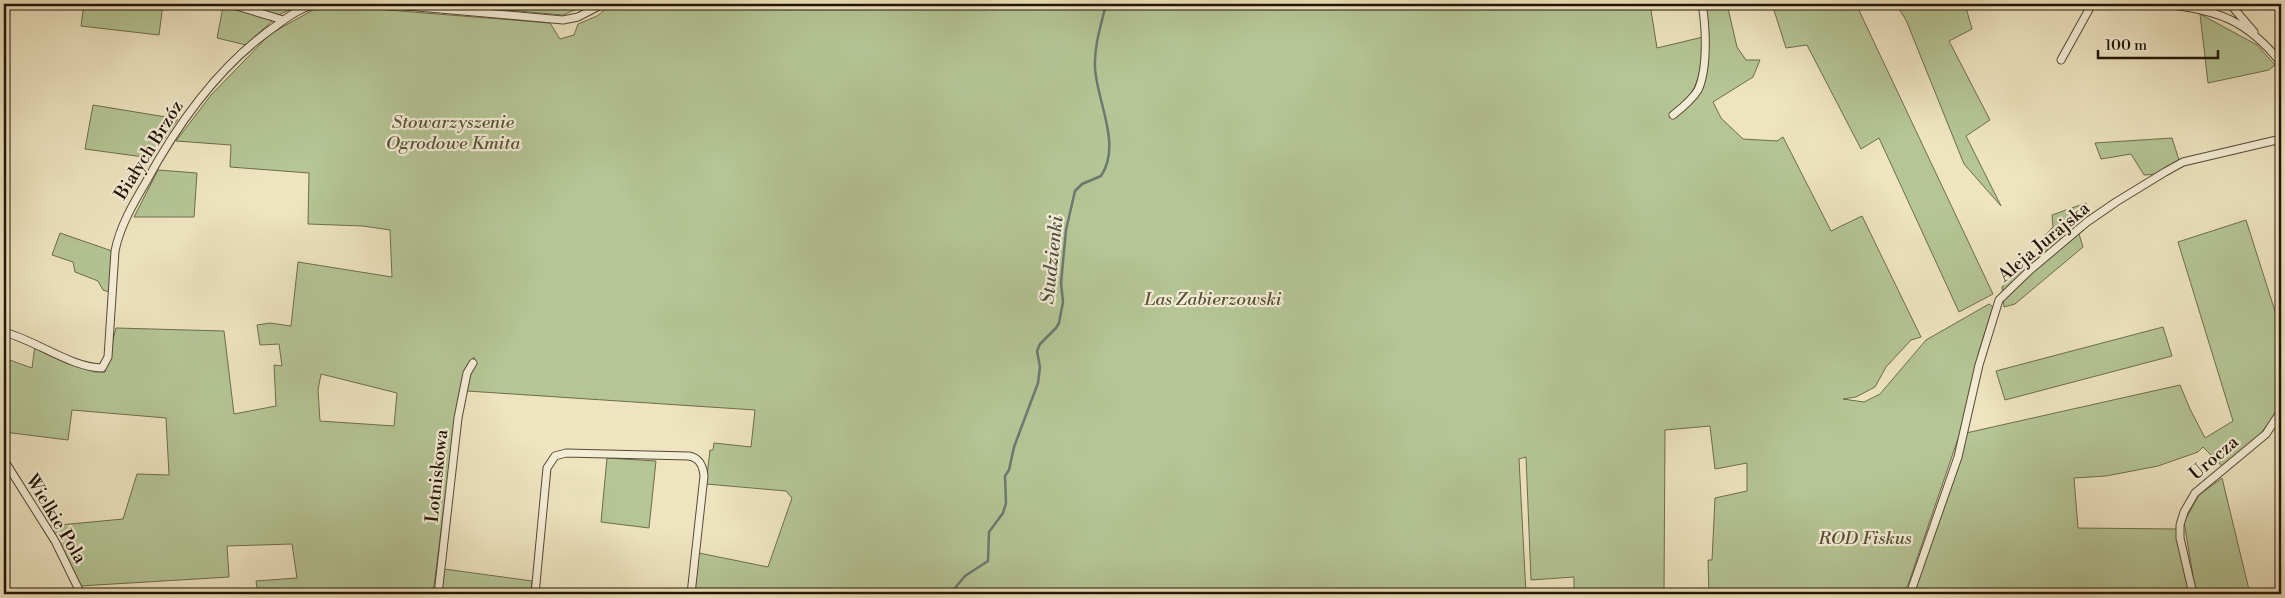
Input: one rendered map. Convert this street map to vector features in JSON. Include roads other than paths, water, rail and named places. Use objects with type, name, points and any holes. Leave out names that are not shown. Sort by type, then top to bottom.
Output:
[{"type":"street","points":[[230,4],[283,20]]},
{"type":"street","name":"Białych Brzóz","points":[[4,332],[33,342],[88,368],[102,368],[108,357],[115,251],[125,218],[164,148],[208,88],[248,47],[283,20],[316,4]]},
{"type":"street","points":[[384,4],[562,20],[578,17],[603,4]]},
{"type":"street","points":[[1673,115],[1691,99],[1698,89],[1704,55],[1704,16],[1702,4]]},
{"type":"street","points":[[2062,60],[2092,4]]},
{"type":"street","points":[[2164,4],[2209,11],[2234,21],[2258,36]]},
{"type":"street","points":[[2209,11],[2220,4]]},
{"type":"street","points":[[2230,4],[2281,63]]},
{"type":"street","name":"Aleja Jurajska","points":[[1910,594],[1958,457],[1979,365],[1999,300],[2029,271],[2087,222],[2165,172],[2184,162],[2281,139]]},
{"type":"street","name":"Lotniskowa","points":[[438,594],[458,418],[467,373],[472,364]]},
{"type":"street","name":"Urocza","points":[[2193,594],[2180,538],[2180,525],[2184,512],[2195,493],[2266,434],[2281,411]]},
{"type":"street","points":[[535,594],[547,468],[555,456],[566,453],[690,456],[698,460],[703,469],[704,476],[691,594]]},
{"type":"street","name":"Wielkie Pola","points":[[4,460],[55,541],[81,594]]},
{"type":"waterway","name":"Studzienki","points":[[956,594],[954,589],[965,576],[988,561],[989,532],[1003,513],[1006,503],[1005,476],[1009,470],[1014,447],[1038,383],[1040,367],[1037,351],[1040,344],[1059,323],[1063,302],[1061,283],[1066,230],[1075,191],[1082,184],[1101,176],[1107,164],[1109,137],[1095,68],[1097,43],[1106,4]]},
{"type":"park label","name":"Stowarzyszenie Ogrodowe Kmita","points":[[453,132]]},
{"type":"park label","name":"Las Zabierzowski","points":[[1213,299]]},
{"type":"park label","name":"ROD Fiskus","points":[[1865,538]]}]
